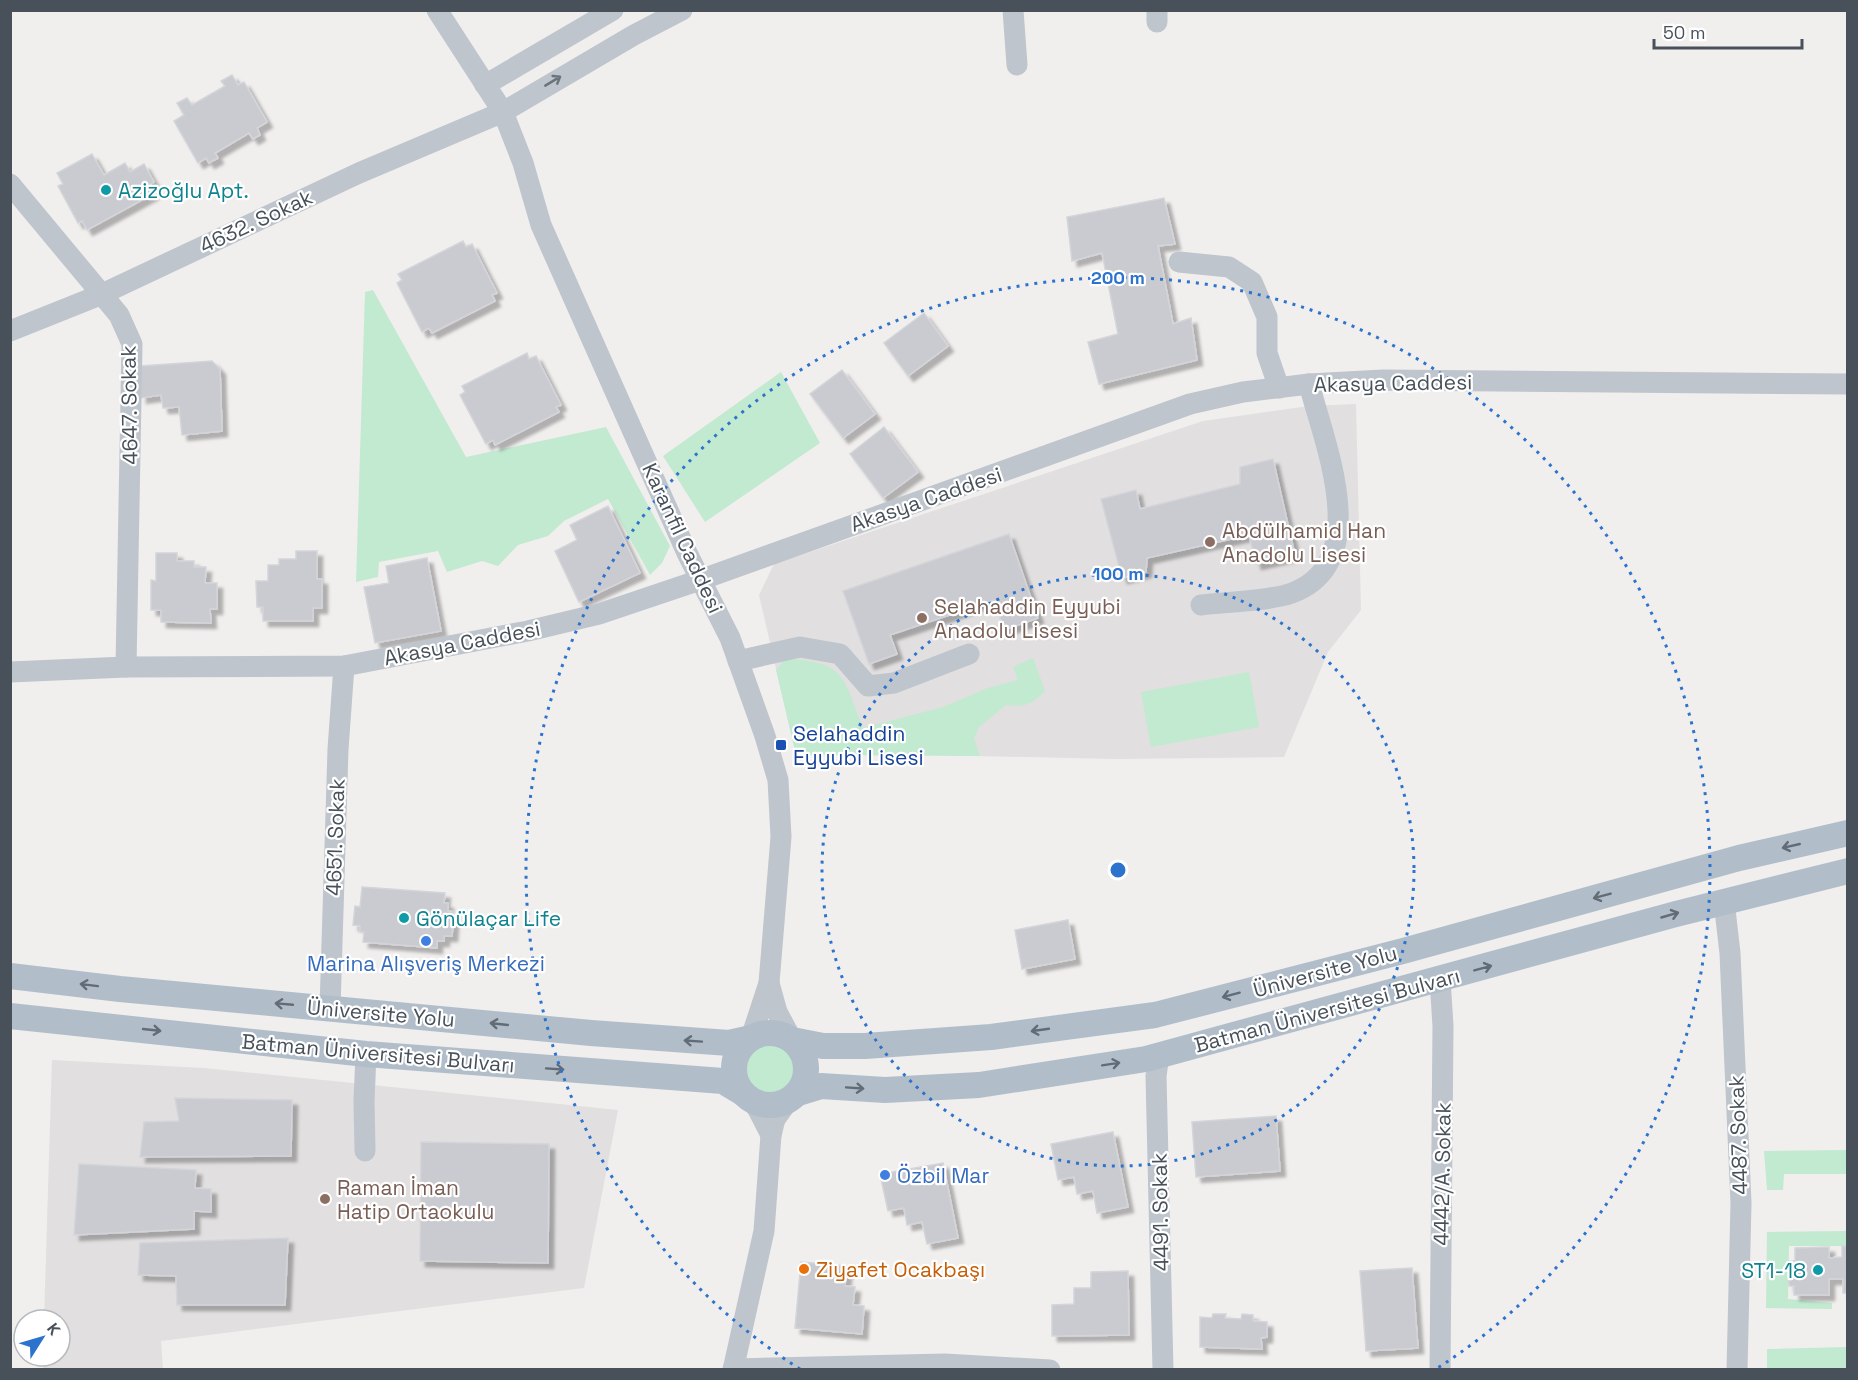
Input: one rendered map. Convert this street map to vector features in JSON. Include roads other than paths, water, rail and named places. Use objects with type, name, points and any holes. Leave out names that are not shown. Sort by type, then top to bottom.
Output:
[{"type":"main road","name":"Üniversite Yolu","points":[[792,1040],[823,1046],[991,1037],[1155,1015],[1403,951],[1739,858],[1848,833]]},
{"type":"main road","name":"Batman Üniversitesi Bulvarı","points":[[793,1097],[821,1086],[885,1090],[979,1085],[1159,1055],[1724,901],[1848,871]]},
{"type":"main road","name":"Üniversite Yolu","points":[[10,976],[120,989],[591,1034],[729,1043],[751,1038]]},
{"type":"main road","name":"Batman Üniversitesi Bulvarı","points":[[10,1016],[366,1054],[723,1082],[748,1097]]},
{"type":"main road","points":[[770,1032],[792,1040],[806,1059],[807,1071],[793,1097],[764,1105],[748,1097],[735,1077],[735,1059],[740,1048],[751,1038],[770,1032]]},
{"type":"street","name":"Karanfil Caddesi","points":[[437,10],[503,112],[523,163],[541,225],[700,580],[730,638],[738,661],[778,780],[781,837],[769,983]]},
{"type":"street","points":[[485,85],[613,10]]},
{"type":"street","name":"4632. Sokak","points":[[10,331],[100,295],[358,173],[503,112],[624,40],[682,10]]},
{"type":"street","points":[[1013,10],[1017,65]]},
{"type":"street","name":"4647. Sokak","points":[[10,184],[100,295],[119,315],[132,344],[126,667]]},
{"type":"street","points":[[1179,262],[1229,267],[1252,282],[1267,317],[1267,353],[1279,388]]},
{"type":"street","name":"Akasya Caddesi","points":[[10,672],[126,667],[344,666],[599,614],[1190,404],[1243,392],[1309,384],[1383,380],[1848,384]]},
{"type":"street","points":[[1200,605],[1290,594],[1315,582],[1331,561],[1340,529],[1331,466],[1309,384]]},
{"type":"street","points":[[738,661],[800,647],[840,654],[868,686],[894,683],[969,654]]},
{"type":"street","name":"4651. Sokak","points":[[330,1008],[338,749],[344,666]]},
{"type":"street","name":"4487. Sokak","points":[[1724,901],[1730,953],[1741,1203],[1737,1370]]},
{"type":"street","name":"4442/A. Sokak","points":[[1440,979],[1443,1026],[1440,1370]]},
{"type":"street","points":[[751,1038],[769,983]]},
{"type":"street","points":[[769,983],[777,1012],[792,1040]]},
{"type":"street","points":[[366,1054],[364,1101],[366,1151]]},
{"type":"street","name":"4491. Sokak","points":[[1159,1055],[1156,1076],[1164,1370]]},
{"type":"street","points":[[748,1097],[771,1135]]},
{"type":"street","points":[[793,1097],[775,1119],[771,1135],[764,1232],[733,1369],[945,1364],[1050,1370]]},
{"type":"place","name":"Azizoğlu Apt.","points":[[106,190]]},
{"type":"place","name":"Abdülhamid Han Anadolu Lisesi","points":[[1210,542]]},
{"type":"place","name":"Selahaddin Eyyubi Anadolu Lisesi","points":[[922,618]]},
{"type":"place","name":"Selahaddin Eyyubi Lisesi","points":[[781,745]]},
{"type":"place","name":"Gönülaçar Life","points":[[404,918]]},
{"type":"place","name":"Marina Alışveriş Merkezi","points":[[426,941]]},
{"type":"place","name":"Özbil Mar","points":[[885,1175]]},
{"type":"place","name":"Raman İman Hatip Ortaokulu","points":[[325,1199]]},
{"type":"place","name":"Ziyafet Ocakbaşı","points":[[804,1269]]},
{"type":"place","name":"ST1-18","points":[[1818,1270]]}]
